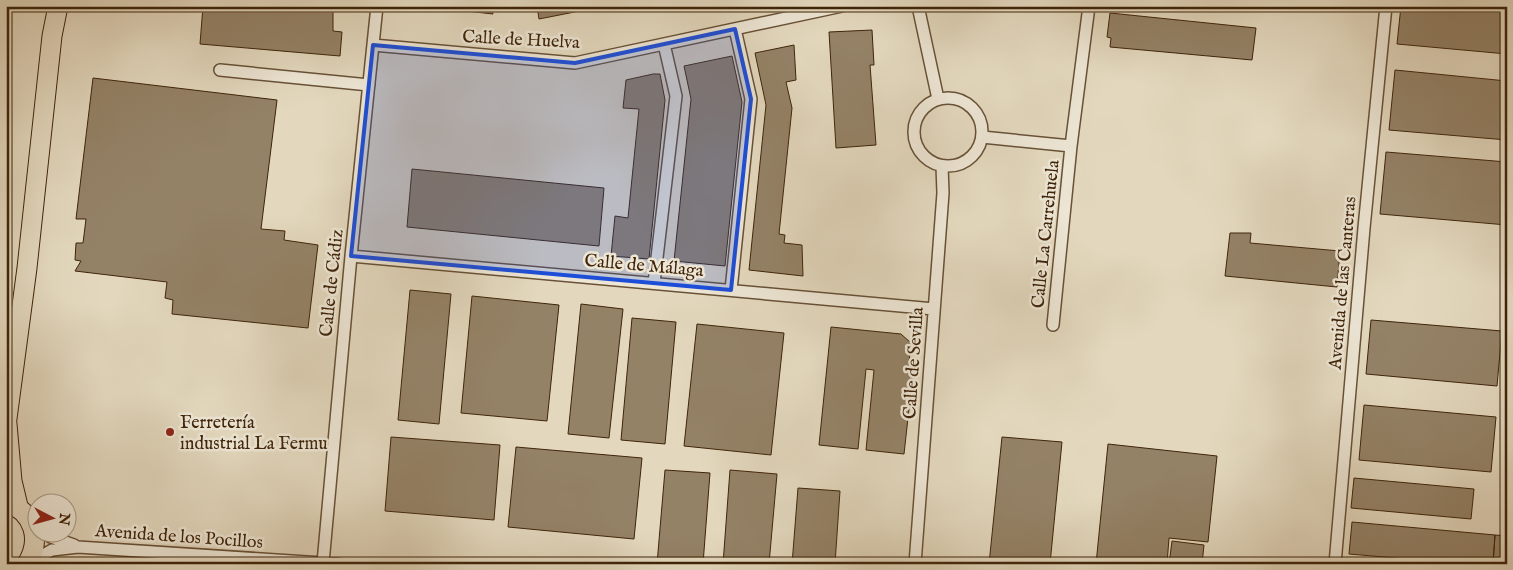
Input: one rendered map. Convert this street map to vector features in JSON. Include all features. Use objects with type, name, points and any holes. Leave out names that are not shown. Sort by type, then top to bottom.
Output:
[{"type":"main road","points":[[49,6],[52,36]]},
{"type":"main road","points":[[28,518],[12,504],[12,480],[6,425],[27,268],[52,36],[58,6]]},
{"type":"main road","points":[[28,563],[35,542]]},
{"type":"street","name":"Calle de Cádiz","points":[[322,563],[377,6]]},
{"type":"street","name":"Calle de Huelva","points":[[373,45],[575,63],[842,6]]},
{"type":"street","points":[[918,6],[938,99]]},
{"type":"street","name":"Calle La Carrehuela","points":[[1053,325],[1071,146],[1089,6]]},
{"type":"street","name":"Avenida de las Canteras","points":[[1334,564],[1386,6]]},
{"type":"street","points":[[731,290],[751,99],[735,29]]},
{"type":"street","points":[[654,283],[676,96],[664,44]]},
{"type":"street","points":[[220,70],[369,85]]},
{"type":"street","points":[[948,97],[958,99],[967,103],[975,110],[980,119],[982,137],[978,149],[971,157],[958,164],[942,166],[932,162],[923,155],[916,145],[915,123],[920,112],[928,104],[948,97]]},
{"type":"street","name":"Calle La Carrehuela","points":[[982,137],[1071,146]]},
{"type":"street","name":"Calle de Sevilla","points":[[915,564],[943,194],[942,166]]},
{"type":"street","name":"Calle de Málaga","points":[[351,256],[934,309]]},
{"type":"street","points":[[64,542],[78,547]]},
{"type":"street","points":[[28,563],[52,550],[78,547]]},
{"type":"street","name":"Avenida de los Pocillos","points":[[78,547],[338,564]]},
{"type":"highlighted area","points":[[735,29],[751,99],[731,290],[351,256],[373,45],[575,63]]},
{"type":"building","points":[[203,6],[345,6],[344,9],[333,9],[333,31],[342,32],[340,56],[200,44]]},
{"type":"building","points":[[421,6],[491,6],[493,14]]},
{"type":"building","points":[[537,6],[605,6],[539,19]]},
{"type":"building","points":[[1401,6],[1507,6],[1507,54],[1397,44]]},
{"type":"building","points":[[1110,13],[1256,28],[1252,60],[1110,47],[1111,38],[1107,37]]},
{"type":"building","points":[[872,30],[874,65],[870,65],[876,145],[836,148],[829,32]]},
{"type":"building","points":[[794,45],[796,80],[786,82],[792,108],[779,234],[785,235],[784,243],[802,245],[803,276],[749,270],[766,105],[755,53]]},
{"type":"building","points":[[732,56],[742,102],[725,266],[674,261],[691,99],[684,66]]},
{"type":"building","points":[[1395,70],[1507,81],[1507,140],[1389,130]]},
{"type":"building","points":[[660,74],[665,100],[649,259],[611,256],[615,216],[628,218],[639,109],[623,108],[626,80]]},
{"type":"building","points":[[93,78],[277,100],[261,229],[285,231],[284,240],[318,245],[308,328],[172,314],[173,300],[165,298],[167,282],[75,271],[81,261],[75,260],[76,243],[83,243],[86,219],[76,219]]},
{"type":"building","points":[[1386,152],[1507,162],[1507,225],[1380,214]]},
{"type":"building","points":[[412,169],[604,188],[599,246],[407,227]]},
{"type":"building","points":[[1230,233],[1251,233],[1250,243],[1340,251],[1337,287],[1225,276]]},
{"type":"building","points":[[410,290],[451,294],[439,424],[398,420]]},
{"type":"building","points":[[472,296],[559,305],[547,421],[461,413]]},
{"type":"building","points":[[581,304],[623,309],[609,438],[568,434]]},
{"type":"building","points":[[632,318],[676,322],[665,444],[621,440]]},
{"type":"building","points":[[1371,320],[1502,331],[1497,386],[1366,374]]},
{"type":"building","points":[[697,324],[784,333],[771,455],[684,446]]},
{"type":"building","points":[[831,327],[901,334],[911,343],[908,372],[913,373],[904,454],[866,450],[874,370],[866,369],[858,449],[819,445]]},
{"type":"building","points":[[1364,405],[1496,417],[1491,472],[1359,460]]},
{"type":"building","points":[[391,437],[500,445],[494,520],[385,511]]},
{"type":"building","points":[[1002,437],[1062,442],[1050,564],[989,564]]},
{"type":"building","points":[[1108,444],[1217,456],[1208,542],[1169,538],[1167,564],[1096,564]]},
{"type":"building","points":[[516,447],[642,458],[634,539],[508,527]]},
{"type":"building","points":[[665,470],[710,473],[703,564],[657,564]]},
{"type":"building","points":[[730,470],[777,474],[769,564],[723,564]]},
{"type":"building","points":[[1354,478],[1474,489],[1471,519],[1351,508]]},
{"type":"building","points":[[798,488],[840,491],[835,564],[792,564]]},
{"type":"building","points":[[1352,522],[1495,535],[1493,564],[1466,564],[1349,554]]},
{"type":"building","points":[[1495,535],[1507,536],[1507,564],[1493,564]]},
{"type":"building","points":[[1172,541],[1204,545],[1202,564],[1169,564]]},
{"type":"place","name":"Ferretería industrial La Fermu","points":[[170,432]]}]
